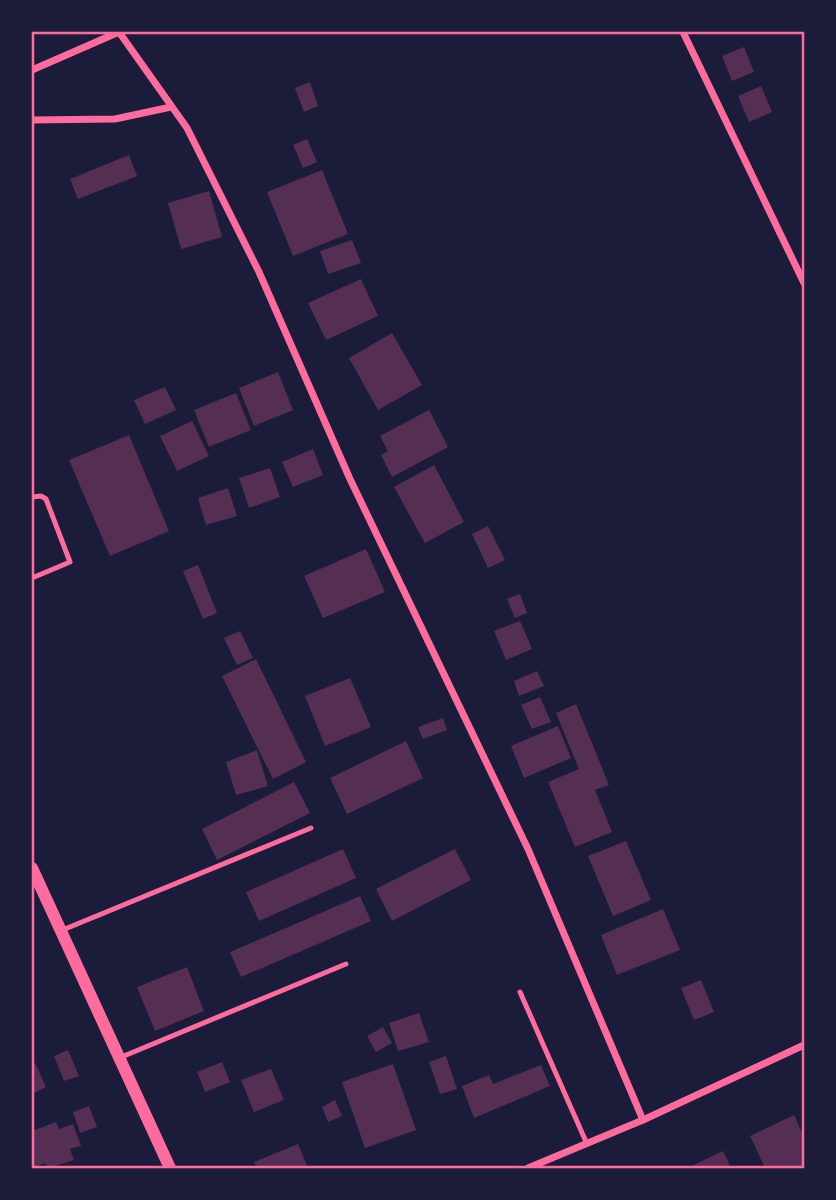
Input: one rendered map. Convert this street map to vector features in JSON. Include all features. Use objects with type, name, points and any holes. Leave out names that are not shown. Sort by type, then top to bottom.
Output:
[{"type":"street","points":[[32,71],[119,32],[199,150],[259,272],[350,479],[528,849],[643,1120]]},
{"type":"street","points":[[683,32],[804,283]]},
{"type":"street","points":[[32,120],[115,120],[171,107]]},
{"type":"street","points":[[32,868],[170,1168]]},
{"type":"street","points":[[528,1168],[643,1120],[804,1045]]},
{"type":"lane","points":[[32,497],[41,496],[46,499],[70,562],[32,578]]},
{"type":"lane","points":[[60,930],[311,828]]},
{"type":"lane","points":[[119,1058],[346,964]]},
{"type":"lane","points":[[520,992],[587,1144]]},
{"type":"building","points":[[744,47],[754,72],[732,81],[722,56]]},
{"type":"building","points":[[310,82],[318,106],[304,112],[295,88]]},
{"type":"building","points":[[761,86],[772,112],[749,122],[738,96]]},
{"type":"building","points":[[307,139],[317,162],[303,168],[293,145]]},
{"type":"building","points":[[129,155],[137,176],[78,199],[70,179]]},
{"type":"building","points":[[322,170],[348,234],[293,256],[267,192]]},
{"type":"building","points":[[209,191],[222,237],[181,249],[168,203]]},
{"type":"building","points":[[352,240],[361,263],[328,274],[320,251]]},
{"type":"building","points":[[361,279],[378,316],[326,340],[308,303]]},
{"type":"building","points":[[392,333],[422,385],[378,410],[349,358]]},
{"type":"building","points":[[278,372],[293,410],[254,426],[239,388]]},
{"type":"building","points":[[165,387],[176,410],[145,424],[134,400]]},
{"type":"building","points":[[236,393],[251,430],[209,447],[194,410]]},
{"type":"building","points":[[429,410],[448,447],[392,477],[381,455],[388,451],[380,436]]},
{"type":"building","points":[[192,421],[209,456],[177,471],[160,436]]},
{"type":"building","points":[[129,435],[169,531],[110,556],[69,460]]},
{"type":"building","points":[[313,449],[323,475],[293,487],[282,462]]},
{"type":"building","points":[[434,465],[464,522],[425,543],[394,487]]},
{"type":"building","points":[[270,468],[280,497],[249,508],[239,478]]},
{"type":"building","points":[[228,488],[237,516],[206,525],[198,498]]},
{"type":"building","points":[[488,526],[505,560],[488,568],[472,534]]},
{"type":"building","points":[[366,549],[385,592],[323,618],[304,576]]},
{"type":"building","points":[[198,565],[217,613],[203,619],[183,571]]},
{"type":"building","points":[[520,594],[527,613],[515,618],[507,599]]},
{"type":"building","points":[[520,621],[532,649],[506,660],[494,631]]},
{"type":"building","points":[[240,631],[253,658],[237,665],[224,638]]},
{"type":"building","points":[[256,659],[306,762],[273,779],[222,676]]},
{"type":"building","points":[[537,671],[544,686],[519,696],[514,681]]},
{"type":"building","points":[[350,678],[371,727],[325,746],[305,696]]},
{"type":"building","points":[[540,697],[551,722],[532,729],[521,705]]},
{"type":"building","points":[[576,704],[609,785],[595,790],[612,832],[575,847],[548,782],[579,769],[556,713]]},
{"type":"building","points":[[443,718],[447,730],[423,739],[418,727]]},
{"type":"building","points":[[558,726],[571,758],[524,778],[511,746]]},
{"type":"building","points":[[406,741],[423,778],[347,814],[330,778]]},
{"type":"building","points":[[257,750],[268,786],[236,795],[226,762]]},
{"type":"building","points":[[294,782],[310,813],[217,860],[202,829]]},
{"type":"building","points":[[626,841],[651,900],[613,916],[588,856]]},
{"type":"building","points":[[343,849],[356,878],[259,921],[246,892]]},
{"type":"building","points":[[455,849],[471,880],[392,921],[376,889]]},
{"type":"building","points":[[360,896],[371,921],[241,977],[230,952]]},
{"type":"building","points":[[663,909],[680,950],[617,975],[601,935]]},
{"type":"building","points":[[187,967],[204,1011],[155,1031],[137,987]]},
{"type":"building","points":[[701,980],[714,1012],[694,1020],[681,988]]},
{"type":"building","points":[[419,1013],[429,1042],[398,1051],[389,1023]]},
{"type":"building","points":[[383,1027],[392,1043],[376,1052],[367,1036]]},
{"type":"building","points":[[68,1050],[79,1076],[64,1081],[54,1056]]},
{"type":"building","points":[[446,1056],[457,1089],[440,1094],[429,1062]]},
{"type":"building","points":[[222,1062],[230,1082],[205,1092],[197,1072]]},
{"type":"building","points":[[35,1063],[46,1087],[32,1094],[32,1064]]},
{"type":"building","points":[[393,1064],[416,1130],[365,1148],[342,1082]]},
{"type":"building","points":[[541,1065],[550,1086],[474,1118],[462,1086],[489,1075],[493,1084]]},
{"type":"building","points":[[271,1069],[284,1100],[254,1112],[241,1080]]},
{"type":"building","points":[[335,1100],[342,1116],[328,1122],[322,1107]]},
{"type":"building","points":[[89,1106],[97,1127],[80,1133],[73,1112]]},
{"type":"building","points":[[794,1115],[804,1137],[804,1168],[765,1168],[750,1136]]},
{"type":"building","points":[[56,1122],[59,1129],[73,1124],[81,1146],[70,1149],[74,1160],[49,1168],[45,1163],[32,1168],[32,1131]]},
{"type":"building","points":[[298,1144],[308,1168],[257,1168],[254,1162]]},
{"type":"building","points":[[723,1151],[731,1168],[687,1168]]}]
